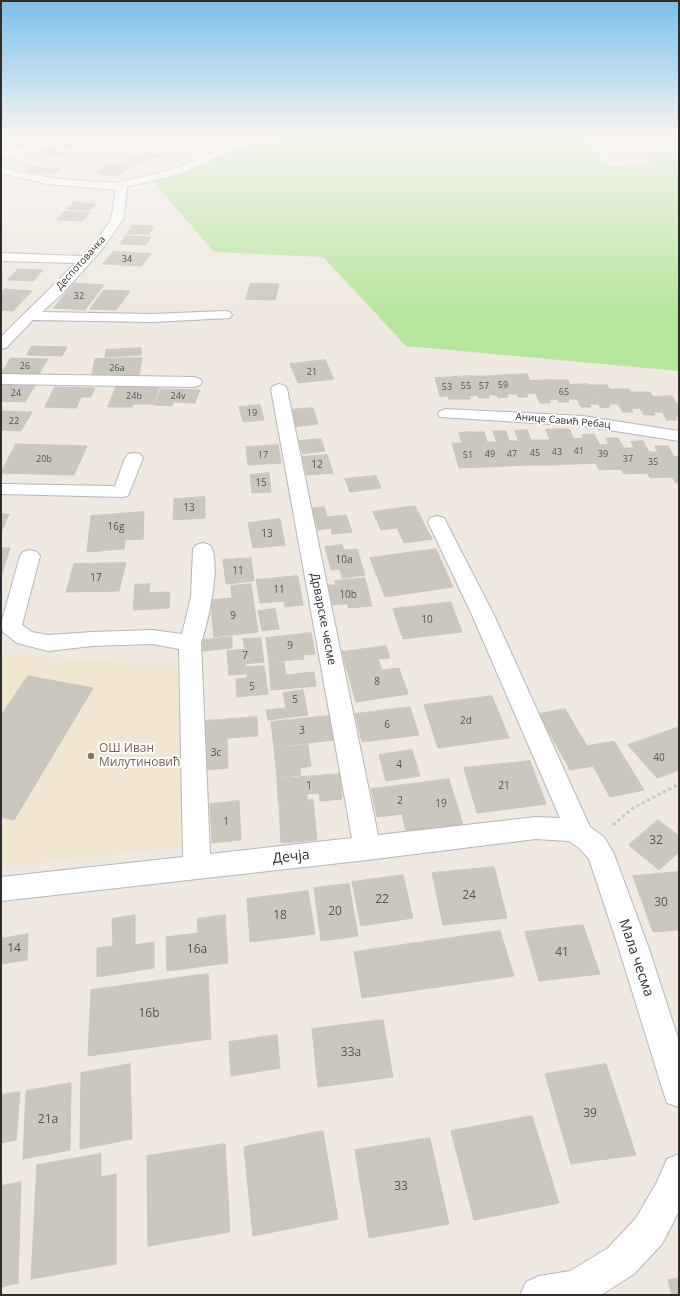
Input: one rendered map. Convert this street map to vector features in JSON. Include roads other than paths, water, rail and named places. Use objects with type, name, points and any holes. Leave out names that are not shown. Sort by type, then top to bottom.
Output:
[{"type":"street","name":"Деспотовачка","points":[[1,345],[26,319],[57,291],[100,244],[116,220],[121,195]]},
{"type":"street","points":[[1,257],[86,260]]},
{"type":"street","points":[[8,321],[26,319],[194,317],[225,315]]},
{"type":"street","points":[[1,379],[194,382]]},
{"type":"street","name":"Дрварске чесме","points":[[279,389],[367,849]]},
{"type":"street","name":"Анице Савић Ребац","points":[[446,414],[584,421],[679,436]]},
{"type":"street","points":[[1,489],[122,492],[134,458]]},
{"type":"street","name":"Мала чесма","points":[[437,522],[483,615],[587,838],[601,854],[624,920],[679,1091]]},
{"type":"street","points":[[197,866],[190,643],[196,628],[202,603],[205,574],[203,549]]},
{"type":"street","points":[[30,556],[10,627],[25,638],[48,643],[92,639],[152,637],[190,643]]},
{"type":"street","name":"Дечја","points":[[1,889],[197,866],[367,849],[536,828],[565,829],[587,838]]},
{"type":"street","points":[[538,1295],[576,1292],[621,1261],[649,1231],[669,1194],[679,1171]]},
{"type":"place","name":"ОШ Иван Милутиновић","points":[[91,756]]}]
